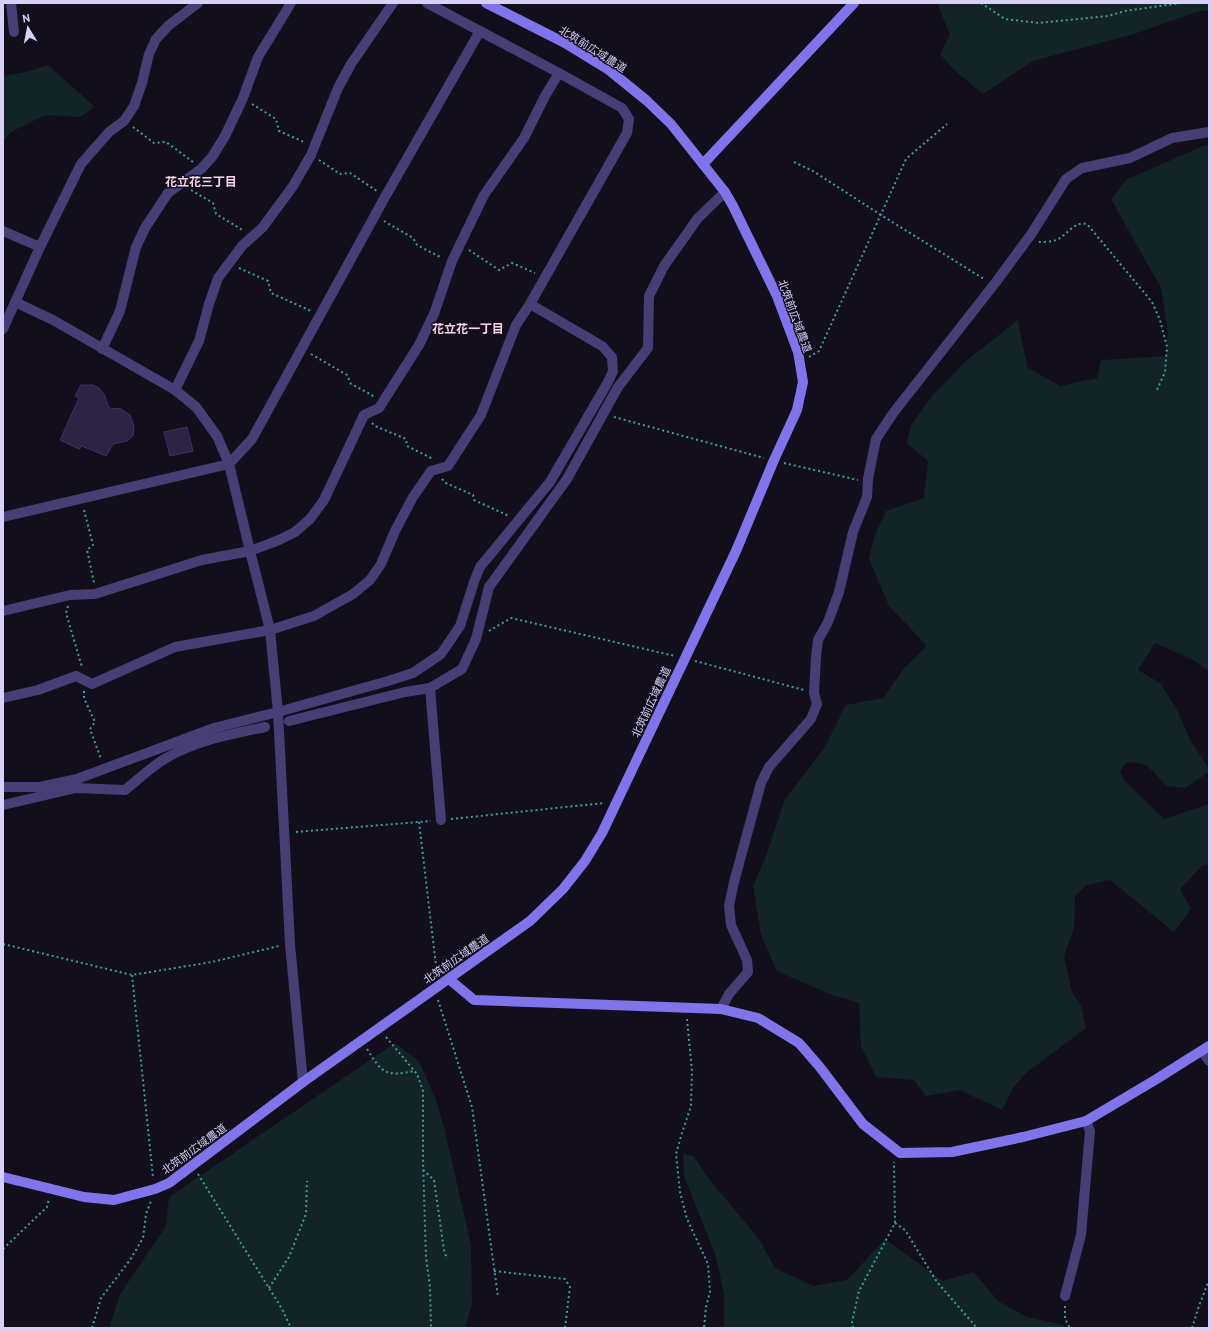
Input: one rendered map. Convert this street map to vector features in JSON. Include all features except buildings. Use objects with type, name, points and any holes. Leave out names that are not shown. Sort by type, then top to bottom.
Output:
[{"type":"street","points":[[11,3],[14,32]]},
{"type":"street","points":[[3,329],[40,247],[81,164],[110,132],[124,121],[134,106],[142,84],[148,54],[156,39],[168,26],[198,3]]},
{"type":"street","points":[[102,349],[120,311],[136,247],[145,228],[168,193],[201,169],[212,157],[226,136],[243,98],[258,57],[291,3]]},
{"type":"street","points":[[175,390],[199,341],[218,278],[242,246],[263,228],[293,186],[313,151],[338,88],[351,64],[392,3]]},
{"type":"street","points":[[3,698],[38,690],[76,676],[92,684],[175,647],[270,630],[314,616],[353,594],[370,580],[381,564],[395,531],[413,497],[431,471],[448,466],[482,415],[516,325],[530,304],[627,133],[629,119],[622,108],[427,3]]},
{"type":"street","name":"北筑前広域農道","points":[[3,1177],[84,1197],[114,1200],[155,1189],[169,1183],[303,1082],[530,922],[563,889],[586,861],[602,833],[736,551],[774,460],[797,410],[803,382],[798,352],[777,296],[725,192],[671,124],[646,100],[609,70],[565,43],[486,3]]},
{"type":"street","points":[[703,164],[854,3]]},
{"type":"street","points":[[3,517],[230,464],[252,439],[385,197],[480,31]]},
{"type":"street","points":[[3,611],[70,595],[95,594],[202,560],[250,551],[295,532],[310,519],[324,500],[364,415],[379,408],[419,345],[434,314],[451,263],[484,195],[524,138],[545,96],[559,73]]},
{"type":"street","points":[[721,1009],[729,994],[748,972],[747,960],[731,925],[729,906],[734,882],[761,783],[769,767],[811,719],[817,704],[814,693],[818,640],[828,622],[839,592],[853,532],[867,497],[876,439],[894,412],[994,285],[1029,237],[1066,179],[1082,168],[1130,158],[1172,138],[1209,132]]},
{"type":"street","points":[[289,721],[405,692],[430,688],[462,669],[476,639],[489,587],[568,479],[618,387],[648,348],[649,296],[664,266],[698,218],[725,192]]},
{"type":"street","points":[[3,231],[40,247]]},
{"type":"street","points":[[15,302],[53,320],[175,390],[196,407],[217,436],[230,464],[270,630],[278,712],[290,944],[303,1082]]},
{"type":"street","points":[[3,787],[40,787],[77,779],[214,728],[278,712],[413,673],[441,654],[460,626],[480,567],[550,482],[613,371],[612,357],[602,346],[530,304]]},
{"type":"street","points":[[463,616],[481,619]]},
{"type":"street","points":[[430,688],[441,820]]},
{"type":"street","points":[[3,805],[76,788],[124,790],[168,757],[183,750],[221,737],[265,728]]},
{"type":"street","points":[[441,984],[474,1000],[721,1009],[758,1018],[799,1043],[819,1066],[863,1124],[900,1153],[952,1152],[1023,1137],[1086,1120],[1206,1048],[1209,1061]]},
{"type":"street","points":[[1065,1296],[1081,1235],[1090,1131],[1086,1120]]},
{"type":"path","points":[[981,3],[1005,19],[1038,23],[1108,16],[1125,11],[1181,3]]},
{"type":"path","points":[[243,98],[276,119],[279,131],[313,151],[340,174],[350,173],[385,197]]},
{"type":"path","points":[[124,121],[154,143],[166,142],[201,169]]},
{"type":"path","points":[[800,363],[819,352],[906,159],[947,124]]},
{"type":"path","points":[[794,162],[813,171],[994,285]]},
{"type":"path","points":[[180,183],[213,203],[216,214],[253,236]]},
{"type":"path","points":[[375,216],[413,238],[417,245],[451,263]]},
{"type":"path","points":[[1029,237],[1040,242],[1056,240],[1075,226],[1082,223],[1087,224],[1152,302],[1160,320],[1167,347],[1165,372],[1156,392]]},
{"type":"path","points":[[460,244],[499,270],[512,263],[545,278]]},
{"type":"path","points":[[229,263],[268,281],[271,293],[320,315]]},
{"type":"path","points":[[301,349],[348,375],[351,384],[372,395],[379,408]]},
{"type":"path","points":[[603,414],[774,460],[868,483]]},
{"type":"path","points":[[364,415],[375,426],[406,439],[408,446],[448,466]]},
{"type":"path","points":[[431,471],[446,483],[473,495],[474,500],[519,520]]},
{"type":"path","points":[[81,499],[93,545],[87,550],[95,594]]},
{"type":"path","points":[[476,639],[511,618],[684,658],[814,693]]},
{"type":"path","points":[[419,822],[437,976],[441,984],[472,1107],[498,1297]]},
{"type":"path","points":[[3,944],[132,975],[212,962],[290,944]]},
{"type":"path","points":[[92,1328],[102,1298],[130,1260],[143,1238],[146,1214],[155,1189],[132,975]]},
{"type":"path","points":[[686,1008],[690,1032],[692,1071],[691,1106],[676,1154],[680,1192],[687,1219],[708,1264],[710,1292],[706,1307],[704,1328]]},
{"type":"path","points":[[379,1028],[417,1074],[423,1091],[423,1170],[426,1257],[430,1287],[431,1328]]},
{"type":"path","points":[[362,1041],[375,1062],[384,1072],[398,1074],[414,1071]]},
{"type":"path","points":[[853,1328],[852,1322],[859,1292],[895,1222],[894,1162],[900,1153]]},
{"type":"path","points":[[193,1166],[269,1288],[291,1328]]},
{"type":"path","points":[[423,1170],[434,1180],[444,1250],[447,1259]]},
{"type":"path","points":[[269,1288],[289,1257],[306,1214],[307,1181]]},
{"type":"path","points":[[3,1249],[47,1206],[53,1190]]},
{"type":"path","points":[[895,1222],[905,1230],[937,1282],[977,1328]]},
{"type":"path","points":[[494,1271],[565,1279],[570,1288],[565,1328]]},
{"type":"path","points":[[1192,1328],[1209,1280]]},
{"type":"path","points":[[1065,1296],[1065,1319],[1070,1328]]},
{"type":"shaded area","points":[[937,3],[1209,3],[1209,10],[1196,12],[1134,34],[1033,61],[983,94],[954,70],[940,54],[950,35]]},
{"type":"shaded area","points":[[48,65],[95,107],[80,117],[45,115],[11,132],[3,141],[3,76],[30,71]]},
{"type":"shaded area","points":[[1209,145],[1209,671],[1193,660],[1155,643],[1138,670],[1160,683],[1177,710],[1191,741],[1209,769],[1209,772],[1185,788],[1166,786],[1153,771],[1139,763],[1126,763],[1120,771],[1124,780],[1164,819],[1209,804],[1209,865],[1203,865],[1180,889],[1191,909],[1174,932],[1110,880],[1087,885],[1075,896],[1074,928],[1064,957],[1072,992],[1081,1006],[1086,1028],[1026,1073],[1013,1088],[1002,1110],[960,1090],[926,1096],[914,1080],[876,1077],[861,1046],[859,1003],[829,994],[777,971],[761,935],[753,886],[766,856],[785,799],[825,747],[846,705],[883,698],[905,667],[927,646],[889,606],[869,559],[874,537],[886,511],[924,498],[928,461],[907,443],[911,425],[932,396],[967,360],[1018,320],[1027,367],[1060,386],[1097,378],[1101,360],[1166,356],[1168,332],[1161,288],[1111,199],[1126,180],[1203,146]]},
{"type":"shaded area","points":[[395,1043],[419,1061],[436,1100],[444,1127],[471,1245],[472,1305],[465,1328],[109,1328],[120,1294],[166,1226],[169,1197]]},
{"type":"shaded area","points":[[683,1153],[694,1157],[709,1179],[759,1239],[775,1268],[813,1286],[847,1280],[885,1239],[943,1281],[974,1272],[998,1301],[1027,1317],[1063,1325],[1066,1328],[724,1328],[724,1294],[716,1257],[684,1176]]},
{"type":"district","name":"花立花三丁目","points":[[201,182]]},
{"type":"district","name":"花立花一丁目","points":[[468,329]]}]
